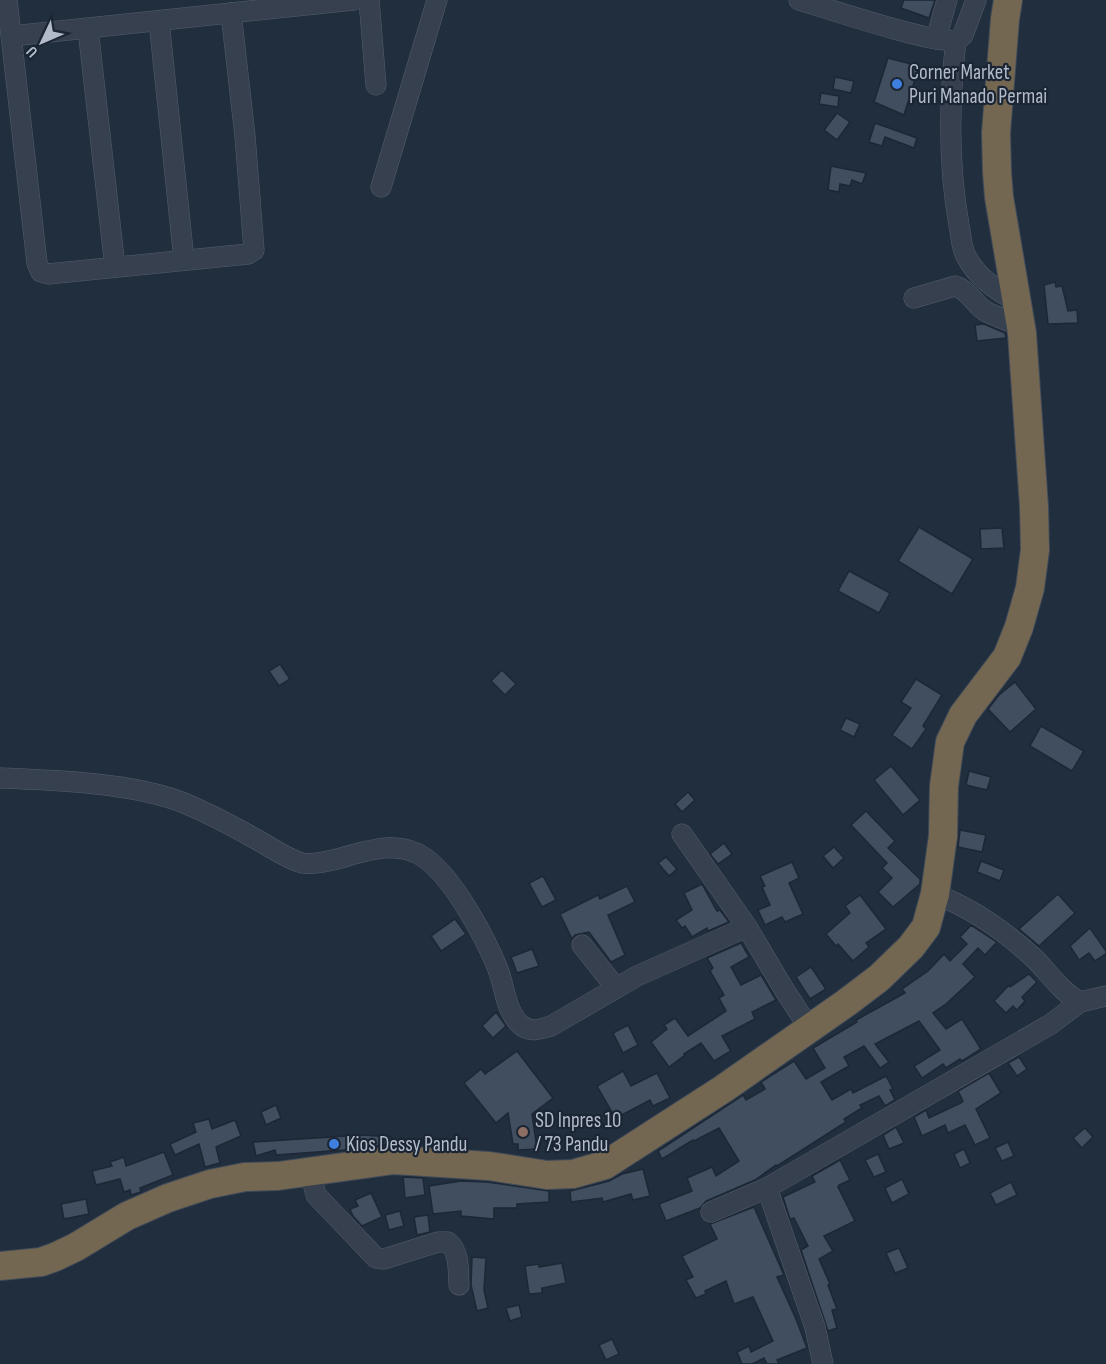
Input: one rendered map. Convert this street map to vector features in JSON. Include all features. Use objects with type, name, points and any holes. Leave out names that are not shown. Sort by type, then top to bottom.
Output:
[{"type":"highway","points":[[0,1266],[41,1262],[55,1257],[140,1209],[189,1191],[244,1177],[278,1176],[394,1160],[489,1166],[548,1175],[573,1174],[595,1169],[616,1160],[810,1029],[879,978],[926,927],[935,894],[943,836],[944,786],[950,742],[963,715],[1007,657],[1019,627],[1030,588],[1035,550],[1034,507],[1019,314],[999,197],[997,172],[997,124],[1008,0]]},
{"type":"street","points":[[6,0],[37,263],[41,272],[48,274],[248,254],[254,250],[231,13]]},
{"type":"street","points":[[12,36],[354,0]]},
{"type":"street","points":[[369,0],[376,86]]},
{"type":"street","points":[[381,187],[437,0]]},
{"type":"street","points":[[800,0],[912,33],[936,39],[956,40],[963,35],[976,0]]},
{"type":"street","points":[[936,39],[947,0]]},
{"type":"street","points":[[159,21],[184,260]]},
{"type":"street","points":[[88,29],[115,267]]},
{"type":"street","points":[[956,40],[951,117],[953,190],[965,254],[973,267],[1019,314]]},
{"type":"street","points":[[914,298],[955,286],[960,287],[984,310],[1019,314]]},
{"type":"street","points":[[0,778],[117,787],[182,802],[207,813],[288,858],[304,863],[318,864],[362,852],[392,847],[417,853],[443,874],[458,894],[488,947],[500,974],[509,1008],[520,1025],[528,1030],[539,1030],[551,1026],[616,988],[747,927]]},
{"type":"street","points":[[682,834],[747,927],[810,1029]]},
{"type":"street","points":[[935,894],[957,902],[992,924],[1026,950],[1080,1002]]},
{"type":"street","points":[[582,945],[616,988]]},
{"type":"street","points":[[711,1212],[767,1188],[1051,1024],[1080,1002],[1106,996]]},
{"type":"street","points":[[310,1171],[316,1195],[376,1258],[384,1259],[438,1242],[448,1242],[456,1253],[459,1285]]},
{"type":"street","points":[[767,1188],[815,1328],[823,1364]]},
{"type":"building","points":[[904,0],[935,0],[929,18],[901,8]]},
{"type":"building","name":"Corner Market Puri Manado Permai","points":[[888,58],[919,66],[904,115],[874,102]]},
{"type":"building","points":[[835,77],[854,81],[851,93],[833,89]]},
{"type":"building","points":[[821,93],[839,96],[838,107],[819,104]]},
{"type":"building","points":[[837,113],[850,122],[837,140],[824,130]]},
{"type":"building","points":[[875,123],[917,138],[914,148],[885,137],[882,146],[869,142]]},
{"type":"building","points":[[831,166],[866,173],[862,184],[852,180],[850,186],[840,184],[839,192],[828,190]]},
{"type":"building","points":[[1055,282],[1056,287],[1062,286],[1068,311],[1077,310],[1078,323],[1048,324],[1044,285]]},
{"type":"building","points":[[984,324],[1005,333],[1006,338],[977,341],[975,325]]},
{"type":"building","points":[[919,527],[973,559],[952,594],[898,561]]},
{"type":"building","points":[[1002,528],[1004,548],[981,549],[980,529]]},
{"type":"building","points":[[849,571],[890,593],[879,613],[838,591]]},
{"type":"building","points":[[280,664],[290,679],[279,686],[269,671]]},
{"type":"building","points":[[502,670],[516,684],[505,695],[491,681]]},
{"type":"building","points":[[916,679],[942,695],[923,726],[926,729],[912,749],[892,735],[911,708],[901,702]]},
{"type":"building","points":[[1015,682],[1036,709],[1010,732],[988,709],[999,695]]},
{"type":"building","points":[[846,718],[860,724],[854,737],[840,730]]},
{"type":"building","points":[[1041,726],[1084,751],[1072,771],[1030,746]]},
{"type":"building","points":[[891,766],[920,800],[903,815],[874,780]]},
{"type":"building","points":[[969,771],[991,777],[987,790],[966,785]]},
{"type":"building","points":[[688,792],[695,800],[682,812],[675,804]]},
{"type":"building","points":[[866,811],[895,841],[888,848],[920,879],[920,884],[893,907],[878,892],[892,878],[882,868],[887,863],[851,825]]},
{"type":"building","points":[[960,830],[986,835],[982,852],[958,847]]},
{"type":"building","points":[[724,843],[732,854],[718,864],[710,854]]},
{"type":"building","points":[[834,847],[844,858],[833,868],[823,856]]},
{"type":"building","points":[[666,857],[677,869],[669,876],[658,863]]},
{"type":"building","points":[[981,861],[1004,870],[1000,881],[977,872]]},
{"type":"building","points":[[792,862],[799,878],[789,883],[803,914],[785,922],[782,917],[765,925],[758,910],[770,905],[760,876]]},
{"type":"building","points":[[543,876],[556,900],[542,907],[529,883]]},
{"type":"building","points":[[702,884],[717,911],[720,910],[729,922],[708,931],[707,928],[692,937],[685,926],[682,928],[676,920],[692,910],[684,893]]},
{"type":"building","points":[[627,886],[635,902],[608,915],[625,955],[611,962],[589,932],[575,935],[572,939],[560,914],[598,895],[600,899]]},
{"type":"building","points":[[1058,894],[1075,913],[1039,946],[1019,929]]},
{"type":"building","points":[[860,895],[886,929],[866,943],[869,947],[853,961],[826,934],[850,913],[845,906]]},
{"type":"building","points":[[455,919],[466,934],[441,951],[431,936]]},
{"type":"building","points":[[971,925],[997,942],[985,955],[978,948],[963,964],[975,977],[933,1013],[946,1029],[962,1019],[981,1049],[946,1068],[943,1064],[922,1078],[914,1066],[940,1050],[919,1021],[875,1044],[889,1062],[880,1068],[864,1046],[844,1057],[849,1066],[821,1082],[832,1100],[851,1089],[853,1093],[886,1076],[893,1089],[890,1090],[895,1100],[885,1106],[879,1096],[860,1105],[862,1108],[844,1119],[846,1122],[755,1180],[706,1201],[700,1208],[666,1221],[659,1204],[692,1191],[687,1178],[712,1167],[716,1176],[739,1161],[719,1128],[693,1140],[662,1159],[658,1151],[743,1095],[746,1100],[765,1089],[761,1082],[794,1061],[806,1079],[825,1068],[813,1048],[857,1022],[856,1020],[905,993],[902,989],[928,971],[944,954],[950,961],[967,944],[960,937]]},
{"type":"building","points":[[1090,928],[1106,954],[1095,961],[1089,953],[1079,960],[1070,946]]},
{"type":"building","points":[[741,943],[749,957],[731,967],[741,985],[761,975],[776,1000],[752,1012],[755,1019],[722,1036],[731,1051],[714,1061],[701,1043],[669,1067],[651,1042],[667,1029],[664,1025],[675,1018],[688,1036],[726,1011],[719,998],[724,995],[710,971],[713,968],[707,958]]},
{"type":"building","points":[[532,949],[539,966],[517,973],[511,957]]},
{"type":"building","points":[[811,967],[826,989],[810,999],[796,977]]},
{"type":"building","points":[[1029,974],[1037,982],[1022,997],[1025,1001],[1017,1010],[1013,1006],[1006,1013],[994,1001],[1009,985],[1010,987]]},
{"type":"building","points":[[496,1012],[506,1026],[493,1038],[482,1026]]},
{"type":"building","points":[[628,1025],[638,1045],[623,1053],[613,1033]]},
{"type":"building","points":[[517,1051],[553,1098],[532,1114],[537,1149],[518,1150],[518,1144],[513,1144],[508,1113],[496,1123],[464,1083],[481,1069],[485,1074]]},
{"type":"building","points":[[1019,1057],[1027,1069],[1017,1076],[1008,1063]]},
{"type":"building","points":[[623,1071],[631,1086],[657,1073],[670,1098],[653,1106],[650,1100],[620,1116],[618,1112],[613,1114],[597,1086]]},
{"type":"building","points":[[989,1073],[1001,1093],[976,1109],[990,1138],[975,1145],[965,1125],[948,1133],[945,1125],[922,1136],[914,1117],[926,1110],[929,1118],[961,1103],[963,1101],[958,1091]]},
{"type":"building","points":[[276,1105],[281,1118],[266,1125],[261,1112]]},
{"type":"building","points":[[209,1119],[212,1129],[235,1120],[241,1136],[216,1147],[220,1163],[205,1167],[199,1144],[175,1155],[170,1144],[196,1132],[193,1123]]},
{"type":"building","points":[[896,1127],[904,1143],[889,1149],[883,1135]]},
{"type":"building","points":[[1085,1128],[1093,1137],[1082,1148],[1073,1138]]},
{"type":"building","points":[[362,1135],[391,1137],[391,1144],[276,1155],[275,1150],[256,1156],[253,1142]]},
{"type":"building","points":[[1008,1142],[1014,1156],[1002,1161],[995,1148]]},
{"type":"building","points":[[964,1149],[970,1163],[960,1168],[954,1154]]},
{"type":"building","points":[[164,1152],[173,1175],[140,1188],[141,1192],[131,1195],[130,1190],[124,1192],[120,1179],[96,1185],[92,1171],[112,1166],[110,1162],[124,1157],[126,1166]]},
{"type":"building","points":[[878,1154],[886,1172],[874,1177],[865,1160]]},
{"type":"building","points":[[840,1160],[850,1180],[838,1187],[855,1221],[824,1236],[833,1251],[819,1259],[830,1284],[828,1285],[837,1309],[832,1310],[837,1328],[828,1331],[801,1250],[808,1246],[794,1218],[790,1219],[783,1197],[815,1182],[812,1176]]},
{"type":"building","points":[[643,1169],[650,1196],[633,1200],[631,1194],[603,1202],[602,1198],[571,1202],[570,1191]]},
{"type":"building","points":[[403,1177],[423,1178],[425,1195],[405,1198]]},
{"type":"building","points":[[902,1179],[909,1194],[892,1203],[885,1188]]},
{"type":"building","points":[[461,1181],[487,1182],[549,1191],[549,1202],[517,1204],[517,1208],[494,1208],[494,1219],[461,1216],[461,1211],[433,1214],[429,1186]]},
{"type":"building","points":[[1011,1182],[1017,1195],[996,1205],[990,1193]]},
{"type":"building","points":[[371,1193],[382,1217],[362,1226],[350,1209],[358,1206],[355,1200]]},
{"type":"building","points":[[86,1199],[89,1214],[64,1219],[61,1204]]},
{"type":"building","points":[[754,1207],[784,1275],[777,1277],[807,1348],[777,1360],[779,1364],[767,1364],[764,1358],[752,1364],[742,1364],[737,1352],[749,1346],[751,1352],[773,1341],[753,1297],[734,1304],[726,1281],[696,1298],[686,1280],[693,1277],[682,1256],[717,1239],[710,1224]]},
{"type":"building","points":[[400,1211],[404,1226],[389,1230],[385,1215]]},
{"type":"building","points":[[428,1215],[430,1232],[417,1235],[414,1217]]},
{"type":"building","points":[[899,1248],[908,1268],[895,1273],[886,1253]]},
{"type":"building","points":[[472,1257],[486,1258],[484,1290],[488,1308],[477,1311],[471,1285]]},
{"type":"building","points":[[562,1263],[566,1283],[542,1288],[542,1293],[529,1294],[525,1266],[539,1264],[539,1267]]},
{"type":"building","points":[[519,1305],[522,1317],[510,1321],[506,1308]]},
{"type":"building","points":[[612,1339],[619,1354],[606,1360],[599,1345]]},
{"type":"place","name":"Corner Market Puri Manado Permai","points":[[897,84]]},
{"type":"place","name":"SD Inpres 10 / 73 Pandu","points":[[523,1132]]},
{"type":"place","name":"Kios Dessy Pandu","points":[[334,1144]]}]
